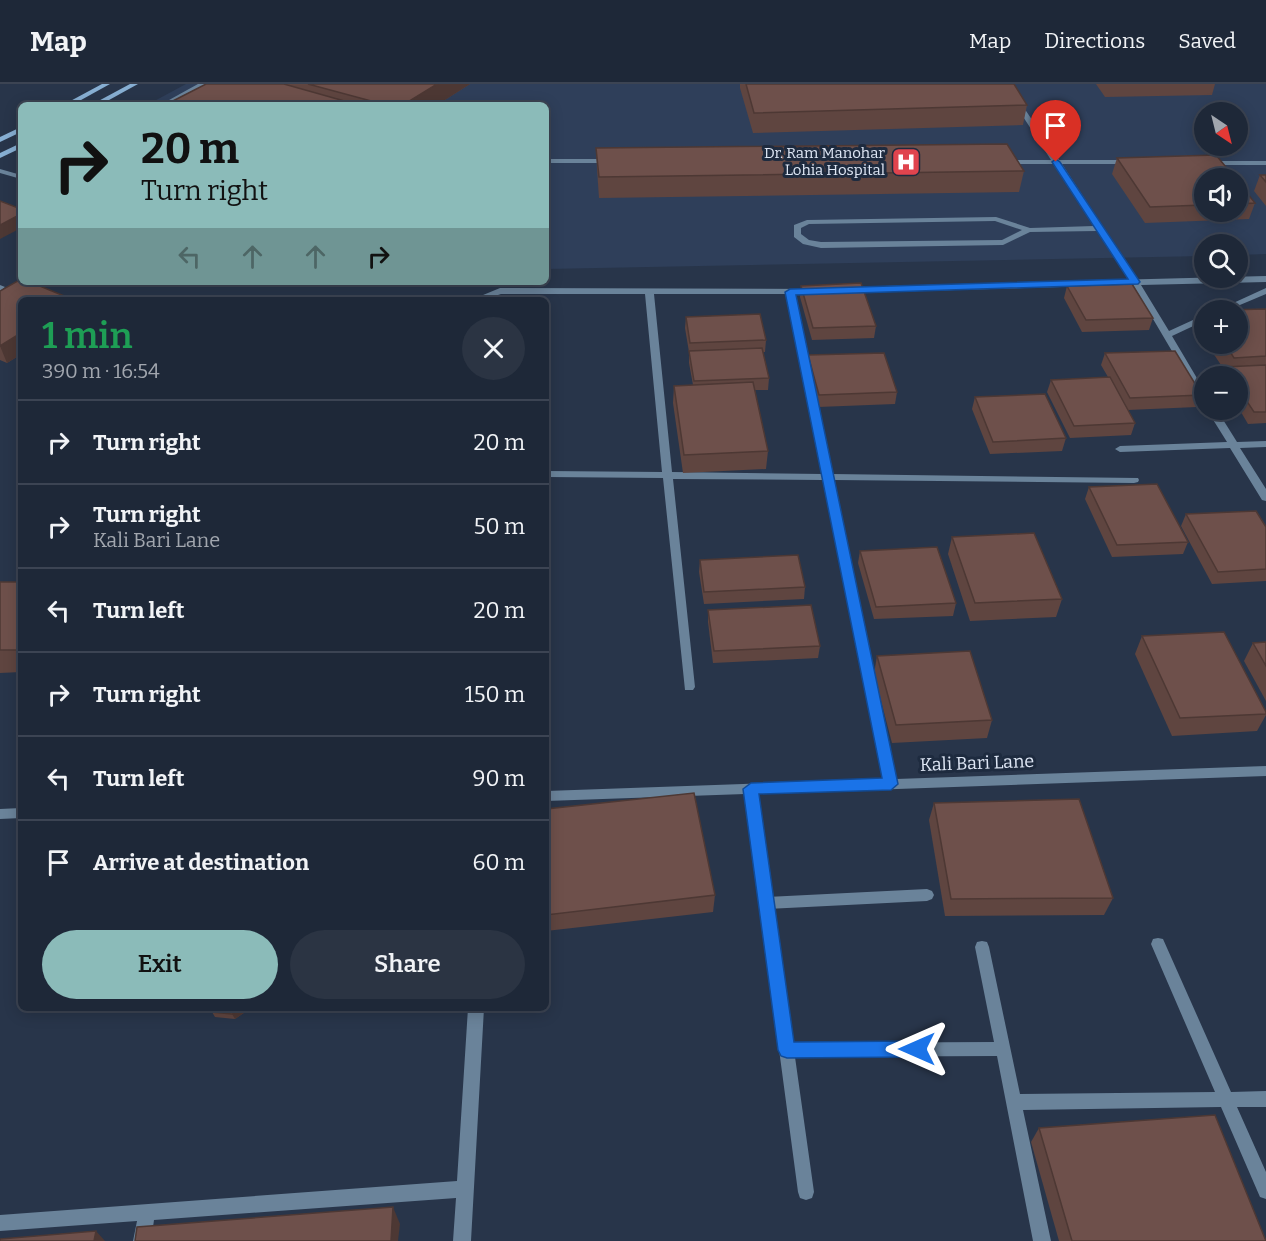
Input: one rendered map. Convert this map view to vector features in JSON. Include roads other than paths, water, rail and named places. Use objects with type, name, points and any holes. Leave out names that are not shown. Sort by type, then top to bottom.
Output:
[{"type":"main road","points":[[73,102],[107,84]]},
{"type":"main road","points":[[101,102],[135,84]]},
{"type":"main road","points":[[0,140],[18,131]]},
{"type":"main road","points":[[0,156],[18,147]]},
{"type":"street","points":[[170,102],[203,84]]},
{"type":"street","points":[[1005,84],[1135,282],[1194,380]]},
{"type":"street","points":[[549,162],[617,162]]},
{"type":"street","points":[[997,162],[1138,162]]},
{"type":"street","points":[[1196,163],[1266,163]]},
{"type":"street","points":[[0,171],[18,176]]},
{"type":"street","points":[[1029,230],[1003,242],[821,245],[806,242],[797,235],[797,227],[807,222],[996,219],[1029,230],[1100,228]]},
{"type":"street","points":[[838,290],[1266,279]]},
{"type":"street","points":[[484,297],[500,291],[826,291]]},
{"type":"street","points":[[649,291],[689,687]]},
{"type":"street","points":[[1245,300],[1266,291]]},
{"type":"street","points":[[790,292],[830,477],[891,784]]},
{"type":"street","points":[[1167,335],[1194,323]]},
{"type":"street","points":[[1218,420],[1266,498]]},
{"type":"street","points":[[1120,449],[1266,444]]},
{"type":"street","points":[[549,474],[1134,480]]},
{"type":"street","name":"Kali Bari Lane","points":[[549,796],[1266,771]]},
{"type":"street","points":[[751,789],[806,1191]]},
{"type":"street","points":[[0,814],[18,813]]},
{"type":"street","points":[[767,903],[927,895]]},
{"type":"street","points":[[1158,944],[1266,1191]]},
{"type":"street","points":[[982,947],[1042,1241]]},
{"type":"street","points":[[462,1241],[476,1011]]},
{"type":"street","points":[[787,1050],[1003,1049]]},
{"type":"street","points":[[1014,1102],[1266,1099]]},
{"type":"street","points":[[0,1223],[465,1189]]},
{"type":"street","points":[[142,1241],[147,1212]]},
{"type":"place","name":"Dr. Ram Manohar Lohia Hospital","points":[[906,162]]}]
